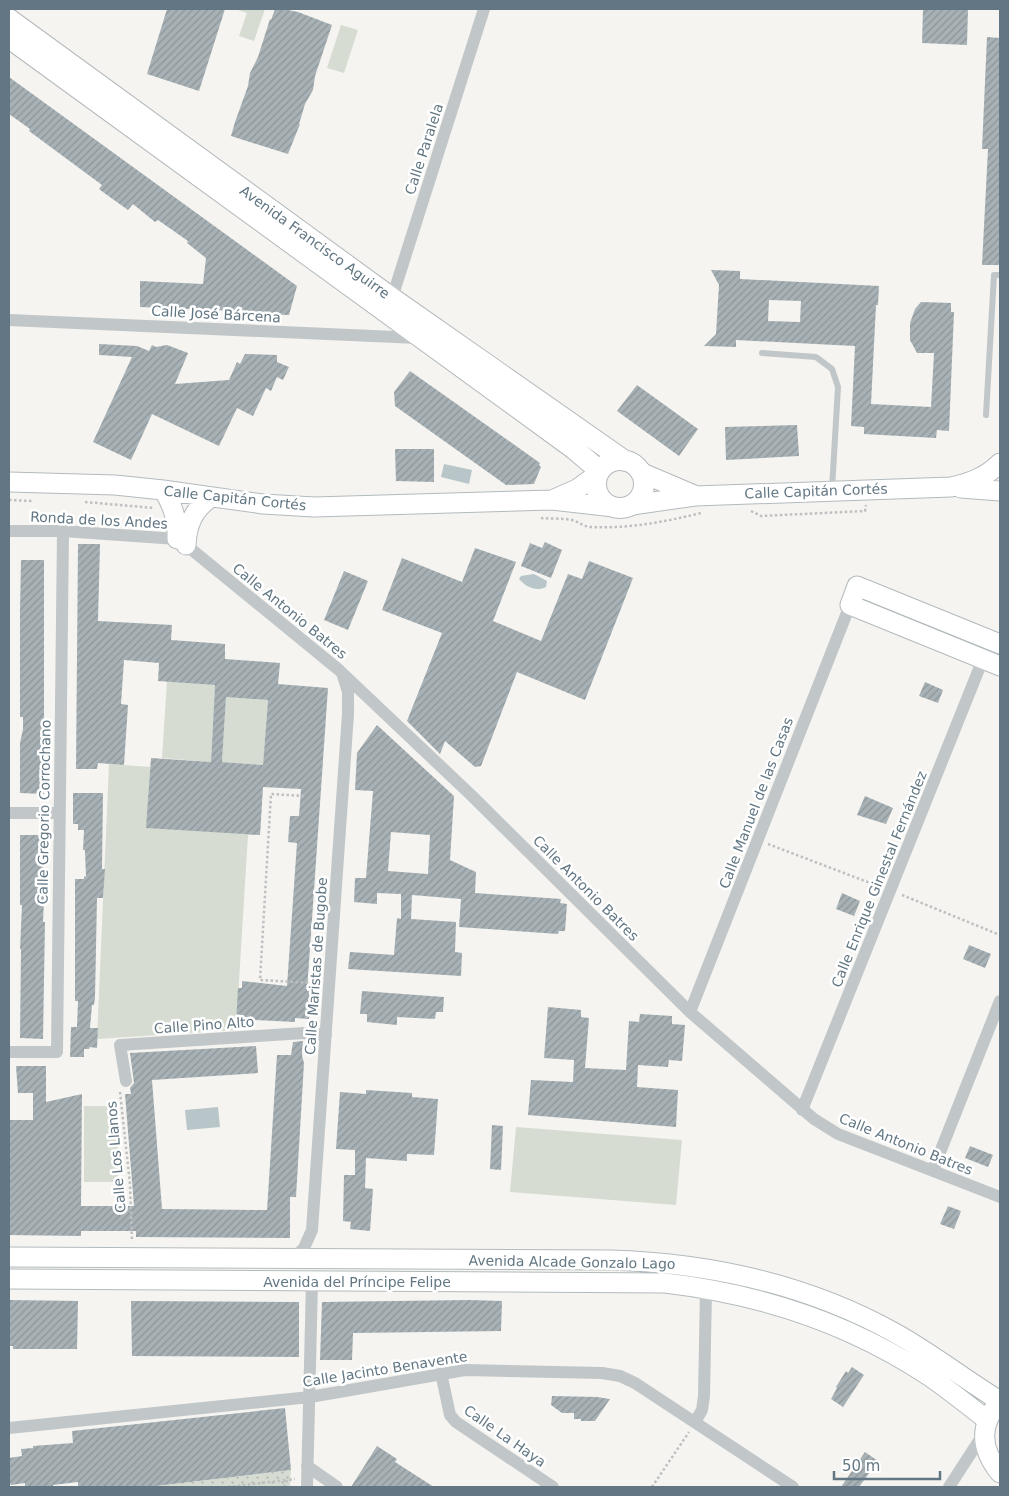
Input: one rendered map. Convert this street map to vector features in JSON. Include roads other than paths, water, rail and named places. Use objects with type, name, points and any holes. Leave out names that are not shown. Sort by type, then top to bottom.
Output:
[{"type":"main road","name":"Avenida Francisco Aguirre","points":[[9,19],[392,298],[633,466]]},
{"type":"main road","name":"Avenida Francisco Aguirre","points":[[9,38],[574,449],[599,473]]},
{"type":"main road","name":"Calle Capitán Cortés","points":[[599,473],[611,462],[633,466]]},
{"type":"main road","points":[[599,473],[596,482],[598,493],[604,502],[623,506],[640,498],[643,490],[644,479],[633,466]]},
{"type":"street","name":"Calle Paralela","points":[[392,298],[484,9]]},
{"type":"street","name":"Calle José Bárcena","points":[[9,320],[421,338]]},
{"type":"street","name":"Calle Capitán Cortés","points":[[9,482],[116,485],[263,504],[314,507],[552,500],[623,506],[695,496],[951,486],[977,479],[1000,463]]},
{"type":"street","name":"Calle Capitán Cortés","points":[[633,466],[695,496]]},
{"type":"street","name":"Calle Capitán Cortés","points":[[552,500],[577,489],[599,473]]},
{"type":"street","name":"Calle Capitán Cortés","points":[[937,487],[1000,491]]},
{"type":"street","points":[[164,490],[173,507],[181,542]]},
{"type":"street","points":[[181,542],[193,515],[199,507],[212,497]]},
{"type":"street","name":"Ronda de los Andes","points":[[9,531],[63,531],[181,542]]},
{"type":"street","name":"Calle Gregorio Corrochano","points":[[12,1052],[57,1052],[58,813],[63,531]]},
{"type":"street","name":"Calle Antonio Batres","points":[[181,542],[339,670],[471,795],[690,1012],[802,1110],[838,1134],[1000,1197]]},
{"type":"street","points":[[992,662],[850,605],[857,586],[1000,644]]},
{"type":"street","name":"Calle Manuel de las Casas","points":[[690,1012],[850,605]]},
{"type":"street","name":"Calle Enrique Ginestal Fernández","points":[[802,1110],[992,662]]},
{"type":"street","name":"Calle Maristas de Bugobe","points":[[292,1260],[304,1248],[312,1230],[348,714],[348,692],[344,678],[339,670]]},
{"type":"street","points":[[9,813],[58,813]]},
{"type":"street","points":[[933,1170],[1000,1001]]},
{"type":"street","name":"Calle Pino Alto","points":[[123,1085],[120,1045],[304,1033],[326,1034]]},
{"type":"street","name":"Avenida del Príncipe Felipe","points":[[9,1257],[292,1260]]},
{"type":"street","name":"Avenida Alcade Gonzalo Lago","points":[[292,1260],[644,1261],[735,1273],[807,1293],[866,1318],[919,1347],[1000,1401]]},
{"type":"street","name":"Avenida del Príncipe Felipe","points":[[9,1280],[665,1284],[706,1289]]},
{"type":"street","points":[[307,1487],[312,1282]]},
{"type":"street","points":[[695,1422],[702,1410],[704,1396],[706,1289],[754,1298],[782,1306],[846,1331],[893,1354],[930,1377],[986,1427],[986,1448],[991,1461],[1000,1472]]},
{"type":"street","name":"Calle Jacinto Benavente","points":[[9,1428],[310,1397],[441,1373],[475,1370],[602,1373],[620,1376],[635,1383],[794,1487]]},
{"type":"street","name":"Calle La Haya","points":[[441,1373],[450,1414],[456,1422],[553,1487]]},
{"type":"street","points":[[949,1487],[1000,1401]]},
{"type":"street","points":[[307,1466],[337,1487]]},
{"type":"lane","points":[[986,415],[994,275],[1000,275]]},
{"type":"lane","points":[[762,353],[816,357],[832,369],[838,387],[832,490]]}]
